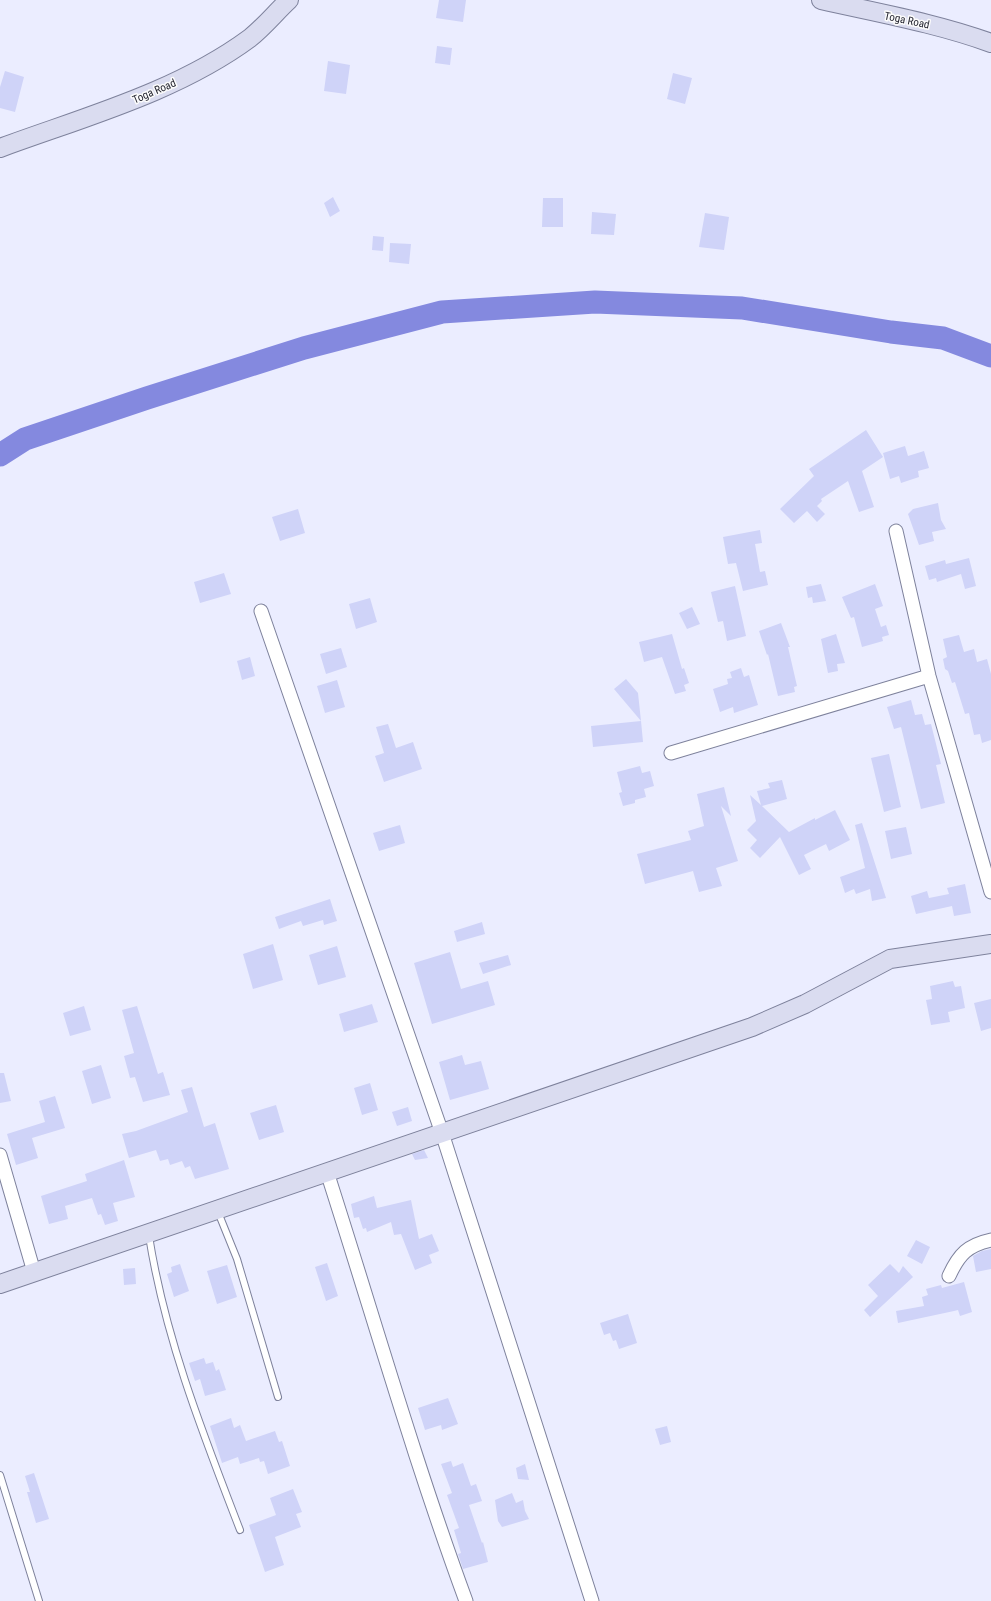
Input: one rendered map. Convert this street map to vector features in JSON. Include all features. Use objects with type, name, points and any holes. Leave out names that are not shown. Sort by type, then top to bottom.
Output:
[{"type":"street","name":"Toga Road","points":[[0,148],[127,102],[181,79],[250,37],[289,0]]},
{"type":"street","name":"Toga Road","points":[[821,0],[929,24],[991,43]]},
{"type":"street","points":[[896,531],[929,676],[991,892]]},
{"type":"street","points":[[261,611],[442,1133],[592,1601]]},
{"type":"street","points":[[671,753],[929,676]]},
{"type":"street","points":[[0,1284],[752,1027],[805,1004],[890,958],[991,944]]},
{"type":"street","points":[[0,1155],[34,1272]]},
{"type":"street","points":[[327,1172],[388,1369],[448,1553],[466,1601]]},
{"type":"street","points":[[949,1276],[955,1262],[964,1251],[982,1242],[991,1240]]},
{"type":"lane","points":[[217,1209],[237,1259],[278,1397]]},
{"type":"lane","points":[[149,1233],[154,1266],[166,1315],[189,1395],[240,1530]]},
{"type":"lane","points":[[0,1475],[39,1601]]},
{"type":"building","points":[[439,0],[466,0],[463,22],[436,18]]},
{"type":"building","points":[[437,46],[452,48],[450,65],[435,63]]},
{"type":"building","points":[[328,61],[350,65],[346,94],[324,91]]},
{"type":"building","points":[[5,71],[24,77],[15,112],[0,108],[0,87]]},
{"type":"building","points":[[673,73],[692,78],[685,104],[667,99]]},
{"type":"building","points":[[333,197],[340,211],[330,217],[324,203]]},
{"type":"building","points":[[543,198],[563,198],[563,227],[542,227]]},
{"type":"building","points":[[592,212],[616,214],[614,235],[591,234]]},
{"type":"building","points":[[705,213],[729,217],[724,250],[699,247]]},
{"type":"building","points":[[373,236],[384,237],[383,251],[372,250]]},
{"type":"building","points":[[390,243],[411,244],[409,264],[389,262]]},
{"type":"building","points":[[866,430],[883,457],[862,471],[874,507],[859,512],[848,481],[821,499],[822,501],[817,506],[825,514],[817,522],[807,511],[794,523],[780,509],[814,476],[809,469]]},
{"type":"building","points":[[905,446],[908,456],[924,451],[929,468],[918,471],[919,477],[901,483],[899,476],[890,479],[883,453]]},
{"type":"building","points":[[938,503],[941,520],[946,529],[932,532],[934,541],[919,545],[908,514],[913,509]]},
{"type":"building","points":[[298,509],[305,533],[280,541],[272,517]]},
{"type":"building","points":[[760,530],[762,543],[755,544],[760,572],[765,571],[768,585],[743,591],[736,563],[728,564],[723,537]]},
{"type":"building","points":[[969,558],[976,586],[965,589],[961,574],[937,582],[936,578],[929,580],[925,566],[945,560],[946,564]]},
{"type":"building","points":[[224,573],[231,594],[200,603],[194,582]]},
{"type":"building","points":[[821,584],[826,601],[813,603],[812,597],[808,598],[806,587]]},
{"type":"building","points":[[875,584],[883,606],[875,609],[881,627],[886,625],[889,635],[882,637],[883,641],[862,647],[854,617],[851,618],[842,597]]},
{"type":"building","points":[[735,586],[746,636],[727,641],[723,621],[718,622],[711,592]]},
{"type":"building","points":[[370,598],[377,622],[356,629],[349,604]]},
{"type":"building","points":[[692,607],[700,624],[687,629],[679,613]]},
{"type":"building","points":[[781,623],[790,647],[788,647],[797,686],[794,687],[795,692],[778,696],[768,654],[767,655],[759,631]]},
{"type":"building","points":[[672,634],[682,669],[684,668],[689,683],[684,685],[686,691],[675,694],[662,657],[644,662],[639,642]]},
{"type":"building","points":[[836,634],[845,663],[837,664],[838,671],[828,673],[821,639]]},
{"type":"building","points":[[959,635],[964,652],[974,649],[977,662],[987,659],[991,674],[991,740],[982,743],[980,734],[974,735],[969,713],[965,714],[955,682],[952,683],[948,671],[945,669],[943,659],[947,657],[943,639]]},
{"type":"building","points":[[341,648],[347,667],[326,674],[320,654]]},
{"type":"building","points":[[250,657],[255,676],[242,680],[237,661]]},
{"type":"building","points":[[741,668],[744,677],[749,675],[758,705],[734,713],[733,707],[720,712],[713,689],[728,684],[727,679],[732,678],[730,672]]},
{"type":"building","points":[[626,679],[638,693],[641,721],[614,689]]},
{"type":"building","points":[[337,680],[345,707],[325,713],[317,686]]},
{"type":"building","points":[[911,700],[915,715],[922,714],[925,725],[931,724],[941,764],[936,765],[945,803],[921,809],[901,727],[894,729],[887,707]]},
{"type":"building","points":[[641,721],[643,742],[593,747],[591,726]]},
{"type":"building","points":[[388,724],[396,748],[413,742],[422,769],[384,782],[375,756],[384,753],[376,727]]},
{"type":"building","points":[[889,754],[901,807],[884,812],[871,758]]},
{"type":"building","points":[[640,766],[642,773],[650,771],[654,786],[644,789],[646,797],[635,800],[635,803],[623,806],[619,793],[622,792],[617,772]]},
{"type":"building","points":[[782,780],[787,799],[762,806],[789,832],[815,818],[815,820],[835,810],[850,840],[829,851],[826,844],[804,855],[811,869],[799,875],[780,837],[760,858],[750,848],[757,840],[747,830],[756,821],[750,795],[761,805],[757,791],[770,788],[768,783]]},
{"type":"building","points":[[724,787],[731,816],[721,806],[738,861],[716,868],[722,886],[699,892],[693,871],[645,884],[637,854],[691,840],[688,831],[704,826],[697,794]]},
{"type":"building","points":[[862,823],[886,898],[872,901],[870,889],[856,894],[854,889],[845,893],[840,877],[865,868],[855,825]]},
{"type":"building","points":[[400,825],[405,843],[379,851],[373,833]]},
{"type":"building","points":[[906,827],[912,854],[891,859],[885,831]]},
{"type":"building","points":[[965,884],[971,913],[954,916],[952,906],[916,914],[911,896],[927,891],[929,898],[949,894],[947,888]]},
{"type":"building","points":[[330,899],[337,921],[324,925],[323,920],[303,926],[301,921],[279,929],[275,917]]},
{"type":"building","points":[[482,922],[485,934],[457,942],[454,931]]},
{"type":"building","points":[[273,944],[283,980],[253,989],[243,954]]},
{"type":"building","points":[[337,946],[346,977],[318,985],[309,955]]},
{"type":"building","points":[[450,952],[461,989],[488,981],[495,1005],[432,1024],[414,963]]},
{"type":"building","points":[[508,955],[511,965],[483,974],[479,963]]},
{"type":"building","points":[[953,981],[955,987],[961,986],[965,1008],[948,1012],[950,1022],[931,1025],[926,1000],[932,999],[930,986]]},
{"type":"building","points":[[991,999],[991,1028],[981,1031],[974,1003]]},
{"type":"building","points":[[372,1004],[378,1022],[344,1032],[339,1014]]},
{"type":"building","points":[[84,1006],[91,1030],[70,1036],[63,1013]]},
{"type":"building","points":[[137,1006],[158,1074],[163,1072],[170,1095],[143,1102],[135,1077],[130,1078],[124,1056],[134,1053],[122,1010]]},
{"type":"building","points":[[462,1055],[465,1065],[481,1061],[489,1089],[450,1100],[439,1062]]},
{"type":"building","points":[[101,1065],[111,1098],[92,1104],[82,1071]]},
{"type":"building","points":[[0,1073],[4,1073],[11,1101],[0,1103]]},
{"type":"building","points":[[370,1083],[378,1110],[362,1115],[354,1088]]},
{"type":"building","points":[[192,1087],[204,1127],[215,1123],[229,1169],[195,1179],[190,1166],[185,1168],[182,1161],[170,1165],[168,1159],[160,1161],[156,1150],[129,1158],[122,1134],[136,1131],[188,1112],[181,1090]]},
{"type":"building","points":[[55,1096],[65,1128],[32,1138],[38,1158],[16,1165],[7,1134],[45,1122],[39,1101]]},
{"type":"building","points":[[276,1105],[284,1132],[259,1140],[250,1113]]},
{"type":"building","points":[[408,1107],[412,1121],[397,1126],[392,1112]]},
{"type":"building","points":[[424,1150],[428,1158],[415,1160],[412,1154]]},
{"type":"building","points":[[124,1160],[135,1197],[113,1203],[118,1221],[105,1225],[101,1214],[98,1215],[92,1198],[65,1206],[68,1219],[49,1224],[41,1196],[87,1181],[85,1174]]},
{"type":"building","points":[[374,1196],[377,1208],[411,1200],[419,1239],[432,1234],[439,1251],[429,1255],[432,1263],[415,1270],[401,1234],[394,1235],[391,1222],[367,1232],[366,1228],[363,1229],[359,1217],[354,1218],[351,1204]]},
{"type":"building","points":[[916,1240],[930,1247],[922,1264],[907,1256]]},
{"type":"building","points":[[991,1249],[991,1269],[976,1272],[973,1256],[982,1251]]},
{"type":"building","points":[[327,1263],[338,1296],[326,1301],[315,1267]]},
{"type":"building","points":[[180,1264],[189,1291],[174,1297],[167,1274],[172,1272],[171,1267]]},
{"type":"building","points":[[890,1264],[899,1273],[903,1266],[913,1277],[870,1317],[864,1310],[878,1296],[868,1285]]},
{"type":"building","points":[[227,1265],[237,1297],[217,1304],[207,1271]]},
{"type":"building","points":[[135,1268],[136,1284],[124,1285],[123,1269]]},
{"type":"building","points":[[964,1282],[972,1312],[960,1316],[958,1310],[898,1323],[896,1311],[924,1306],[922,1297],[928,1295],[926,1289],[941,1285],[942,1288]]},
{"type":"building","points":[[628,1314],[637,1343],[619,1349],[616,1340],[613,1341],[610,1333],[604,1335],[600,1323]]},
{"type":"building","points":[[204,1358],[206,1364],[213,1362],[216,1371],[219,1369],[226,1390],[205,1396],[200,1379],[195,1381],[189,1363]]},
{"type":"building","points":[[448,1398],[458,1424],[442,1430],[441,1425],[425,1430],[418,1408]]},
{"type":"building","points":[[231,1418],[234,1428],[240,1425],[246,1441],[275,1431],[279,1442],[282,1441],[290,1466],[268,1474],[264,1461],[260,1462],[259,1458],[240,1464],[238,1457],[222,1463],[210,1426]]},
{"type":"building","points":[[667,1426],[671,1442],[660,1445],[655,1429]]},
{"type":"building","points":[[451,1461],[453,1467],[463,1463],[471,1486],[476,1484],[482,1501],[469,1505],[482,1543],[483,1542],[488,1562],[463,1569],[458,1554],[461,1553],[454,1530],[459,1528],[447,1495],[452,1493],[441,1464]]},
{"type":"building","points":[[525,1464],[529,1480],[518,1479],[516,1468]]},
{"type":"building","points":[[34,1473],[49,1519],[36,1523],[27,1492],[30,1492],[25,1476]]},
{"type":"building","points":[[293,1489],[302,1512],[296,1514],[301,1527],[275,1537],[284,1565],[265,1572],[249,1525],[276,1515],[270,1498]]},
{"type":"building","points":[[512,1493],[516,1503],[523,1500],[525,1511],[529,1519],[502,1527],[498,1521],[495,1500]]},
{"type":"waterway","points":[[0,455],[25,439],[147,398],[304,348],[442,312],[595,302],[742,308],[891,332],[943,338],[991,356]]}]
